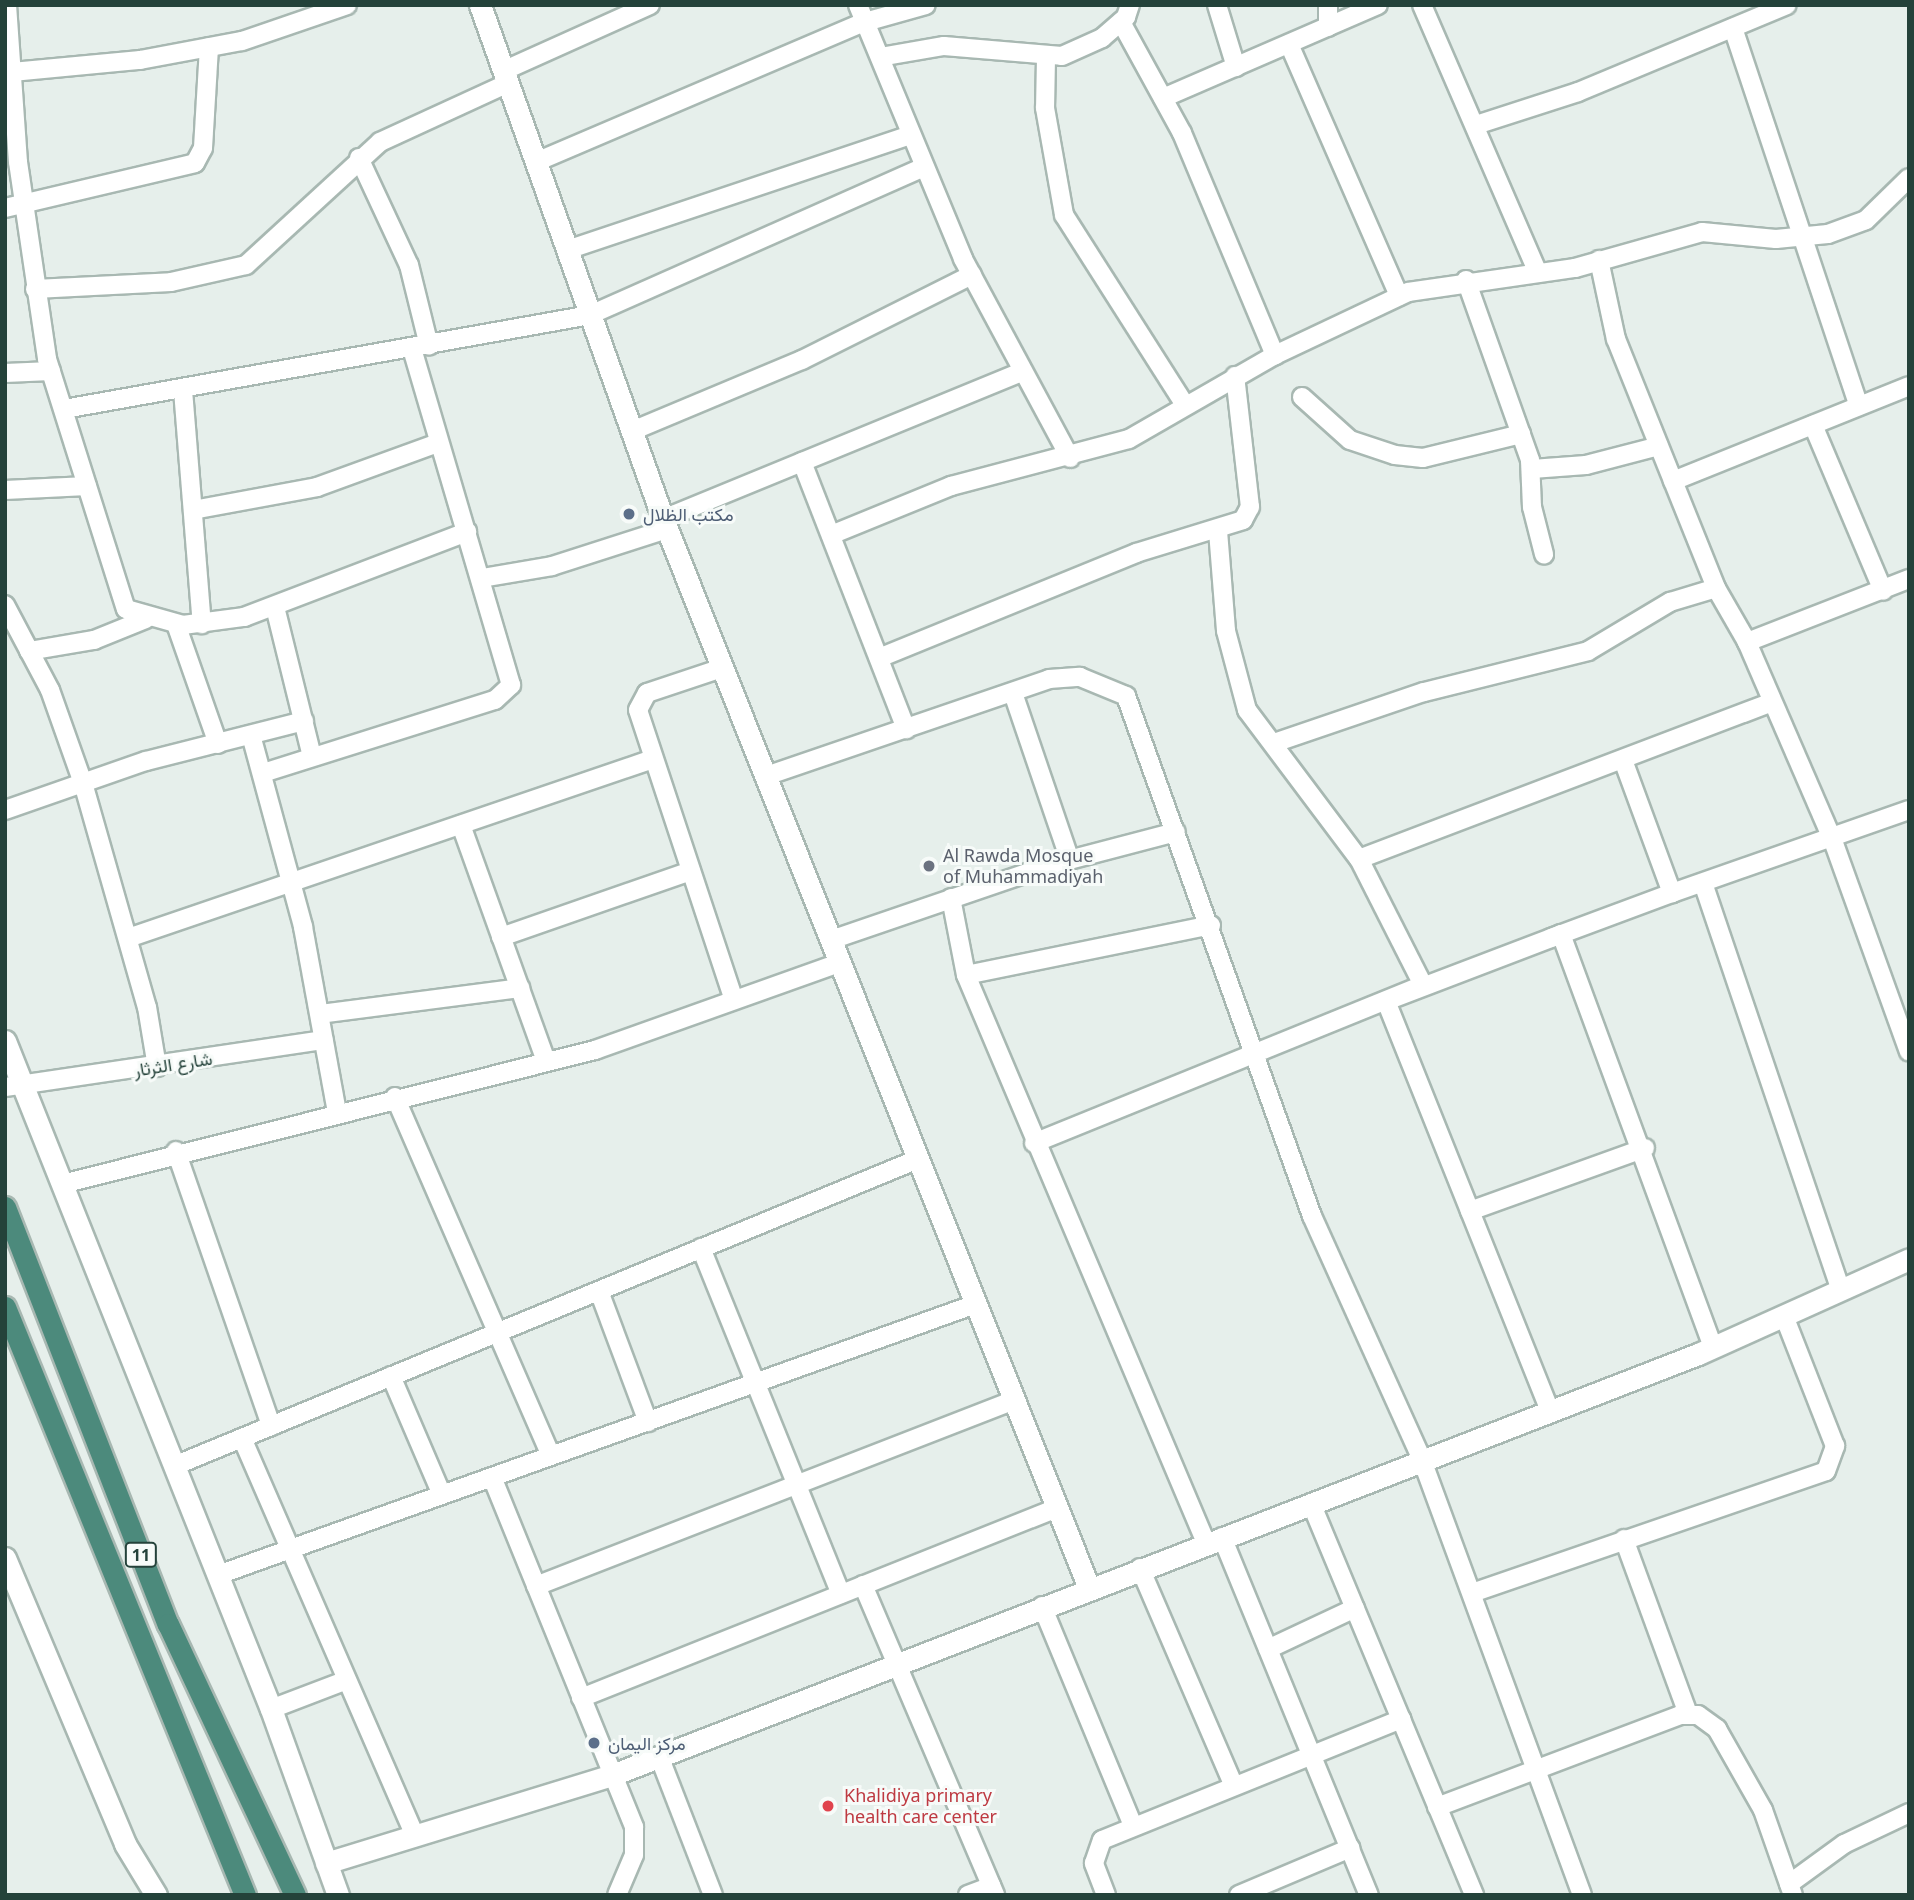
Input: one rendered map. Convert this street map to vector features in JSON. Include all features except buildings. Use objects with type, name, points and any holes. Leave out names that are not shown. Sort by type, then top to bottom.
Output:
[{"type":"highway","name":"11","points":[[5,1207],[169,1624],[295,1895]]},
{"type":"highway","name":"11","points":[[5,1307],[244,1895]]},
{"type":"street","points":[[7,5],[23,204],[35,289],[51,371],[122,601],[146,619],[176,624],[202,624],[275,607],[467,533]]},
{"type":"street","points":[[12,72],[209,47],[347,5]]},
{"type":"street","points":[[480,5],[665,524],[918,1159],[973,1305],[1089,1588]]},
{"type":"street","points":[[35,289],[171,282],[246,265],[359,158],[429,115],[650,5]]},
{"type":"street","points":[[858,5],[924,167],[972,275],[1070,458]]},
{"type":"street","points":[[536,162],[865,22],[926,5]]},
{"type":"street","points":[[880,57],[944,46],[1046,58],[1085,49],[1121,22],[1129,5]]},
{"type":"street","points":[[1217,5],[1236,67]]},
{"type":"street","points":[[1328,5],[1328,27]]},
{"type":"street","points":[[1163,98],[1378,5]]},
{"type":"street","points":[[1422,5],[1538,274]]},
{"type":"street","points":[[1476,125],[1578,92],[1787,5]]},
{"type":"street","points":[[1121,22],[1163,98],[1275,355]]},
{"type":"street","points":[[1733,27],[1807,239],[1816,292],[1858,406]]},
{"type":"street","points":[[1289,44],[1399,296]]},
{"type":"street","points":[[5,208],[195,163],[203,148],[209,47]]},
{"type":"street","points":[[1046,58],[1045,108],[1064,215],[1185,405]]},
{"type":"street","points":[[567,250],[911,135]]},
{"type":"street","points":[[263,773],[503,696],[511,673],[438,443],[409,265],[359,158]]},
{"type":"street","points":[[64,409],[183,390],[590,315],[924,167]]},
{"type":"street","points":[[831,535],[951,486],[1070,458],[1129,439],[1235,376],[1399,296],[1466,280],[1538,274],[1702,232],[1807,239],[1866,220],[1909,178]]},
{"type":"street","points":[[1599,260],[1616,339],[1716,588],[1747,642],[1769,703],[1832,838],[1909,1052]]},
{"type":"street","points":[[632,431],[802,360],[972,275]]},
{"type":"street","points":[[1466,280],[1532,469],[1532,507],[1544,554]]},
{"type":"street","points":[[5,373],[51,371]]},
{"type":"street","points":[[482,578],[552,566],[665,524],[802,462],[1023,371]]},
{"type":"street","points":[[879,658],[1136,553],[1218,531],[1243,520],[1250,507],[1235,376]]},
{"type":"street","points":[[1673,481],[1909,386]]},
{"type":"street","points":[[183,390],[202,624]]},
{"type":"street","points":[[1302,397],[1350,440],[1395,455],[1423,458],[1521,434]]},
{"type":"street","points":[[1813,425],[1883,591]]},
{"type":"street","points":[[193,510],[317,487],[438,443]]},
{"type":"street","points":[[1532,469],[1586,465],[1659,446]]},
{"type":"street","points":[[802,462],[906,729]]},
{"type":"street","points":[[5,490],[87,486]]},
{"type":"street","points":[[1218,531],[1233,669],[1247,710],[1359,859],[1423,985]]},
{"type":"street","points":[[1747,642],[1909,579]]},
{"type":"street","points":[[1274,743],[1424,692],[1588,652],[1670,602],[1716,588]]},
{"type":"street","points":[[5,605],[29,651],[83,783],[128,938],[157,1067]]},
{"type":"street","points":[[275,607],[312,756]]},
{"type":"street","points":[[29,651],[94,640],[146,619]]},
{"type":"street","points":[[176,624],[218,744]]},
{"type":"street","points":[[722,668],[640,700],[638,720],[734,1000]]},
{"type":"street","points":[[766,776],[1067,676],[1126,696],[1211,925],[1254,1057],[1312,1216],[1422,1460],[1538,1768],[1582,1895]]},
{"type":"street","points":[[1013,693],[1070,860]]},
{"type":"street","points":[[1359,859],[1769,703]]},
{"type":"street","points":[[5,810],[83,783],[304,721]]},
{"type":"street","points":[[251,735],[293,883],[337,1112]]},
{"type":"street","points":[[128,938],[653,759]]},
{"type":"street","points":[[1623,760],[1672,893]]},
{"type":"street","points":[[1034,1143],[1254,1057],[1423,985],[1672,893],[1909,810]]},
{"type":"street","points":[[461,825],[546,1061]]},
{"type":"street","points":[[831,940],[1070,860],[1176,832]]},
{"type":"street","points":[[501,937],[691,871]]},
{"type":"street","points":[[1703,883],[1841,1290]]},
{"type":"street","points":[[951,898],[966,975],[1034,1143],[1214,1540],[1268,1649],[1369,1895]]},
{"type":"street","points":[[966,975],[1211,925]]},
{"type":"street","points":[[1386,1001],[1561,934]]},
{"type":"street","points":[[1561,934],[1645,1148],[1713,1348]]},
{"type":"street","points":[[62,1184],[176,1152],[546,1061],[734,1000],[839,962]]},
{"type":"street","points":[[320,1014],[520,988]]},
{"type":"street","points":[[1386,1001],[1550,1410]]},
{"type":"street","name":"شارع الثرثار","points":[[14,1085],[157,1067],[324,1040]]},
{"type":"street","points":[[5,1041],[14,1085],[62,1184],[271,1709],[338,1895]]},
{"type":"street","points":[[395,1097],[551,1456]]},
{"type":"street","points":[[1470,1211],[1645,1148]]},
{"type":"street","points":[[176,1152],[271,1426]]},
{"type":"street","points":[[174,1466],[918,1159]]},
{"type":"street","points":[[701,1248],[841,1594]]},
{"type":"street","points":[[326,1863],[612,1774],[894,1662],[1713,1348],[1909,1259]]},
{"type":"street","points":[[599,1291],[648,1422]]},
{"type":"street","points":[[218,1575],[973,1305]]},
{"type":"street","points":[[1472,1592],[1625,1539],[1809,1482],[1833,1464],[1835,1446],[1784,1315]]},
{"type":"street","points":[[391,1376],[442,1495]]},
{"type":"street","points":[[536,1586],[1012,1401]]},
{"type":"street","points":[[242,1438],[414,1834]]},
{"type":"street","points":[[492,1477],[636,1839],[617,1895]]},
{"type":"street","points":[[1311,1503],[1474,1895]]},
{"type":"street","points":[[581,1698],[1056,1508]]},
{"type":"street","points":[[1625,1539],[1688,1714],[1717,1729],[1763,1810],[1791,1889],[1844,1844],[1909,1813]]},
{"type":"street","points":[[5,1558],[125,1844],[156,1895]]},
{"type":"street","points":[[1140,1569],[1234,1786]]},
{"type":"street","points":[[863,1585],[993,1890],[968,1895]]},
{"type":"street","points":[[1042,1606],[1133,1826]]},
{"type":"street","points":[[1268,1649],[1355,1608]]},
{"type":"street","points":[[271,1709],[347,1681]]},
{"type":"street","points":[[1437,1807],[1688,1714]]},
{"type":"street","points":[[1106,1895],[1096,1851],[1102,1840],[1401,1719]]},
{"type":"street","points":[[659,1756],[713,1895]]},
{"type":"street","points":[[1239,1895],[1350,1849]]},
{"type":"place","name":"مكتب الظلال","points":[[629,514]]},
{"type":"place","name":"Al Rawda Mosque of Muhammadiyah","points":[[929,866]]},
{"type":"place","name":"مركز اليمان","points":[[594,1743]]},
{"type":"place","name":"Khalidiya primary health care center","points":[[828,1806]]}]
